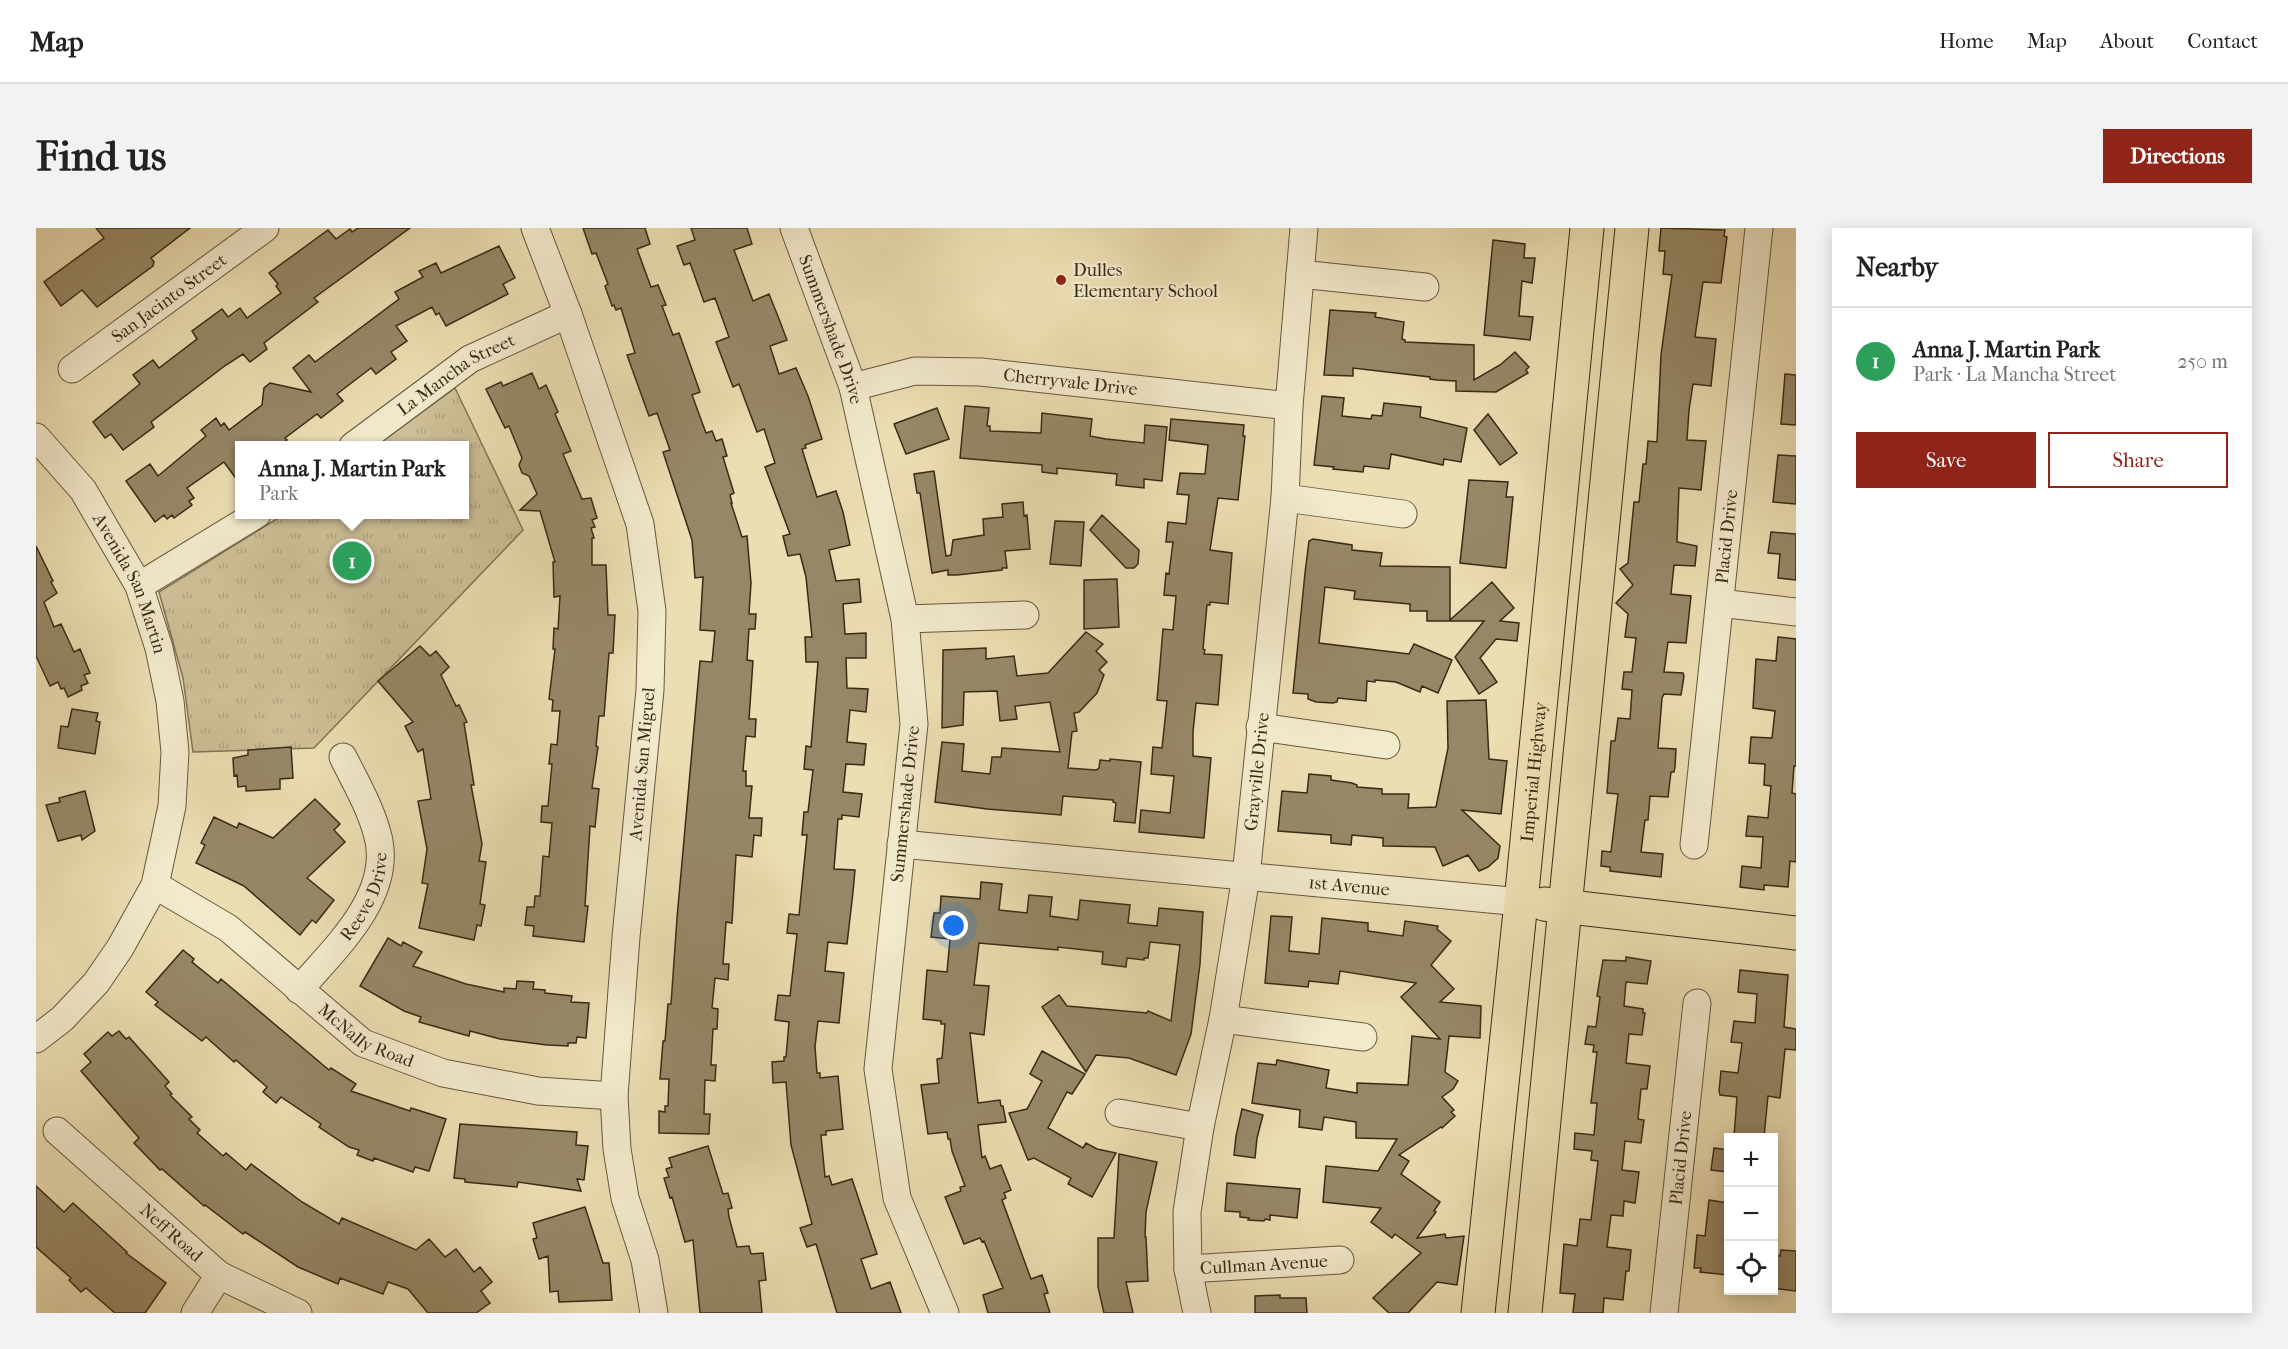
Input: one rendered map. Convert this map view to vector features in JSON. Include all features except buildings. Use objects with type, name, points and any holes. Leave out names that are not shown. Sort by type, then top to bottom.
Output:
[{"type":"main road","name":"Imperial Highway","points":[[1478,1313],[1587,228]]},
{"type":"main road","points":[[1525,1313],[1632,228]]},
{"type":"main road","name":"1st Avenue","points":[[1521,902],[1796,933]]},
{"type":"street","name":"San Jacinto Street","points":[[72,369],[265,228]]},
{"type":"street","name":"Avenida San Miguel","points":[[535,228],[568,314],[640,524],[652,611],[650,690],[626,937],[614,1096],[617,1149],[625,1198],[645,1260],[654,1313]]},
{"type":"street","name":"Summershade Drive","points":[[794,228],[853,387],[905,619],[914,724],[878,1069],[897,1198],[945,1313]]},
{"type":"street","name":"Grayville Drive","points":[[1197,1313],[1188,1269],[1187,1212],[1200,1127],[1223,1019],[1246,876],[1285,498],[1289,406],[1305,228]]},
{"type":"street","name":"Placid Drive","points":[[1694,845],[1760,228]]},
{"type":"street","points":[[1300,274],[1425,287]]},
{"type":"street","name":"La Mancha Street","points":[[360,441],[470,359],[568,314]]},
{"type":"street","name":"Cherryvale Drive","points":[[853,387],[915,371],[981,372],[1289,406]]},
{"type":"street","name":"Avenida San Martin","points":[[36,437],[83,490],[139,586],[170,701],[175,752],[172,806],[155,885],[120,948],[96,983],[62,1019],[36,1039]]},
{"type":"street","points":[[1285,498],[1403,514]]},
{"type":"street","points":[[139,586],[249,519]]},
{"type":"street","points":[[1720,603],[1796,612]]},
{"type":"street","points":[[905,619],[1025,615]]},
{"type":"street","points":[[1260,728],[1386,745]]},
{"type":"street","name":"Reeve Drive","points":[[299,990],[360,919],[379,876],[379,842],[369,813],[343,757]]},
{"type":"street","name":"1st Avenue","points":[[901,843],[1521,902]]},
{"type":"street","name":"McNally Road","points":[[155,885],[228,928],[363,1043],[443,1073],[538,1090],[614,1096]]},
{"type":"street","name":"Placid Drive","points":[[1664,1313],[1697,1003]]},
{"type":"street","points":[[1223,1019],[1363,1038]]},
{"type":"street","points":[[1119,1113],[1200,1127]]},
{"type":"street","name":"Neff Road","points":[[57,1131],[219,1275],[298,1313]]},
{"type":"street","name":"Cullman Avenue","points":[[1188,1269],[1340,1260]]},
{"type":"street","points":[[195,1313],[219,1275]]},
{"type":"green space","points":[[455,388],[523,530],[314,748],[193,752],[183,678],[159,592],[277,519],[469,519],[469,441],[382,441]]},
{"type":"place","name":"Dulles Elementary School","points":[[1061,280]]},
{"type":"place","name":"Anna J. Martin Park","points":[[352,561]]}]
